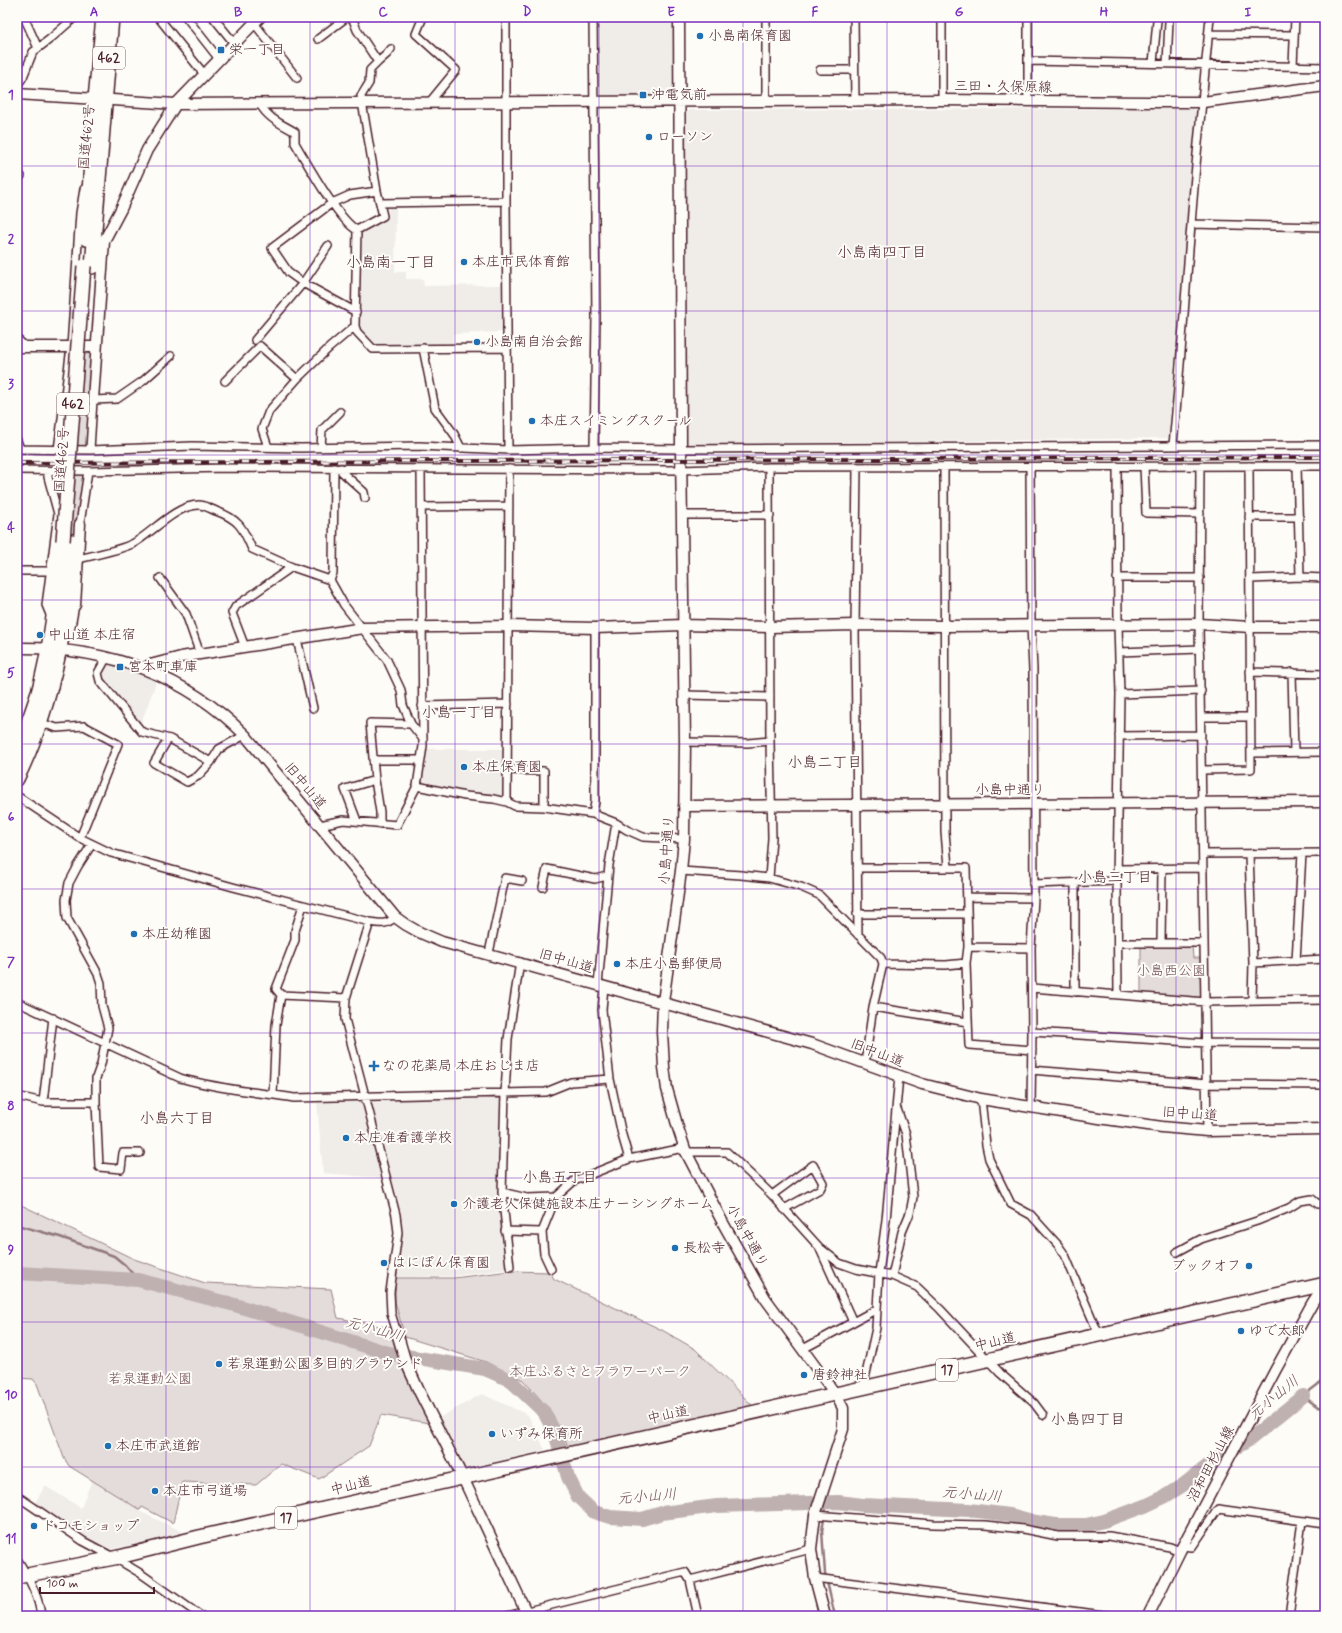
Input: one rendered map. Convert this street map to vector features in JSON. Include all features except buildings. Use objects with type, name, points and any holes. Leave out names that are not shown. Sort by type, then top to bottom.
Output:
[{"type":"highway","name":"国道462号","points":[[17,779],[41,722],[50,691],[68,541],[101,99],[103,17]]},
{"type":"highway","name":"国道462号","points":[[88,267],[84,185],[101,99],[112,17]]},
{"type":"highway","name":"国道462号","points":[[17,750],[27,727],[54,649]]},
{"type":"highway","name":"中山道","points":[[22,1576],[115,1558],[199,1537],[1325,1284]]},
{"type":"street","points":[[24,17],[38,48]]},
{"type":"street","points":[[17,86],[23,77],[33,52],[75,17]]},
{"type":"street","points":[[158,17],[204,74]]},
{"type":"street","points":[[186,17],[219,58]]},
{"type":"street","points":[[213,17],[234,43]]},
{"type":"street","points":[[318,39],[347,17]]},
{"type":"street","points":[[352,17],[357,30],[378,62]]},
{"type":"street","points":[[423,17],[416,34],[456,70],[429,103]]},
{"type":"street","points":[[506,17],[506,348],[508,450]]},
{"type":"street","points":[[594,17],[593,103],[596,317],[594,448]]},
{"type":"street","points":[[679,17],[681,470],[683,515],[685,742],[684,806]]},
{"type":"street","points":[[766,17],[766,102]]},
{"type":"street","points":[[854,17],[855,102]]},
{"type":"street","points":[[942,17],[942,100]]},
{"type":"street","points":[[1028,17],[1028,101]]},
{"type":"street","points":[[1173,445],[1210,17]]},
{"type":"street","points":[[1293,66],[1295,17]]},
{"type":"street","points":[[90,450],[104,241],[121,209],[147,150],[176,104],[257,20],[296,78]]},
{"type":"street","points":[[1153,63],[1157,21]]},
{"type":"street","points":[[1167,64],[1169,21]]},
{"type":"street","points":[[1208,34],[1294,35]]},
{"type":"street","points":[[357,230],[383,216],[377,191],[361,96],[368,83],[370,70],[391,49]]},
{"type":"street","points":[[1029,61],[1325,67]]},
{"type":"street","points":[[17,69],[23,77]]},
{"type":"street","points":[[820,70],[854,70]]},
{"type":"street","name":"三田・久保原線","points":[[17,94],[176,104],[855,102],[942,100],[1203,102],[1325,86]]},
{"type":"street","points":[[260,104],[265,113],[272,119],[295,132],[295,143],[332,203],[351,227],[357,230]]},
{"type":"street","points":[[58,450],[71,347],[80,212],[84,185]]},
{"type":"street","points":[[356,312],[303,283],[289,273],[272,248],[332,203],[350,195],[377,191]]},
{"type":"street","points":[[380,203],[506,201]]},
{"type":"street","points":[[1191,224],[1325,227]]},
{"type":"street","points":[[357,230],[355,326],[357,332],[373,349],[506,348]]},
{"type":"street","points":[[256,340],[303,283],[328,246]]},
{"type":"street","points":[[268,447],[262,429],[269,411],[329,348],[355,326]]},
{"type":"street","points":[[17,339],[22,347],[96,348]]},
{"type":"street","points":[[225,380],[260,346],[298,379]]},
{"type":"street","points":[[424,348],[435,408],[454,434],[461,448]]},
{"type":"street","points":[[93,400],[117,399],[143,381],[171,356]]},
{"type":"street","points":[[321,448],[322,430],[340,412]]},
{"type":"street","points":[[17,440],[19,449],[58,450],[192,446],[321,448],[419,446],[508,450],[594,448],[681,449],[1325,445]]},
{"type":"street","points":[[1117,466],[1117,578],[1120,694],[1117,881],[1119,943],[1118,995]]},
{"type":"street","points":[[1144,466],[1146,513],[1200,514]]},
{"type":"street","points":[[1200,466],[1199,624],[1207,1131]]},
{"type":"street","points":[[1202,770],[1251,769],[1249,466]]},
{"type":"street","points":[[1297,466],[1300,577]]},
{"type":"street","points":[[17,470],[88,472],[226,468],[681,470],[769,467],[944,468],[1325,466]]},
{"type":"street","points":[[769,467],[770,741],[772,806],[772,838],[769,878]]},
{"type":"street","points":[[1030,467],[1034,898],[1031,948],[1031,1107]]},
{"type":"street","points":[[337,468],[364,492],[365,498]]},
{"type":"street","points":[[330,580],[333,573],[337,468]]},
{"type":"street","points":[[857,468],[855,624],[858,935]]},
{"type":"street","points":[[944,468],[945,804],[948,867]]},
{"type":"street","points":[[320,825],[343,820],[397,825],[417,786],[423,739],[421,469]]},
{"type":"street","points":[[508,802],[509,470]]},
{"type":"street","points":[[48,471],[48,477],[58,514],[46,605],[58,623],[70,627],[75,605],[80,524],[88,472]]},
{"type":"street","points":[[78,559],[133,544],[170,516],[185,508],[200,505],[221,512],[242,527],[252,549],[292,567],[330,580],[344,605],[387,660],[401,690],[403,705],[411,724],[423,739]]},
{"type":"street","points":[[422,507],[509,506]]},
{"type":"street","points":[[683,515],[770,515]]},
{"type":"street","points":[[1249,517],[1299,517]]},
{"type":"street","points":[[245,647],[232,613],[236,606],[292,567]]},
{"type":"street","points":[[17,571],[51,571]]},
{"type":"street","points":[[160,578],[186,614],[200,654]]},
{"type":"street","points":[[1117,578],[1200,578]]},
{"type":"street","points":[[1250,578],[1325,578]]},
{"type":"street","points":[[144,669],[150,665],[200,654],[363,628],[509,626],[595,628],[683,625],[770,627],[855,624],[944,626],[1199,624],[1251,627],[1325,627]]},
{"type":"street","points":[[593,814],[595,802],[595,628]]},
{"type":"street","points":[[296,639],[313,708]]},
{"type":"street","name":"旧中山道","points":[[17,648],[87,652],[107,657],[163,677],[222,714],[245,735],[395,917],[422,934],[442,942],[489,953],[601,986],[812,1044],[899,1076],[948,1092],[981,1099],[1162,1127],[1207,1131],[1325,1130]]},
{"type":"street","points":[[1119,652],[1200,649]]},
{"type":"street","points":[[107,657],[98,673],[100,681],[142,732],[168,739],[211,762]]},
{"type":"street","points":[[1250,672],[1325,674]]},
{"type":"street","points":[[1292,672],[1294,752]]},
{"type":"street","points":[[1120,694],[1201,691]]},
{"type":"street","points":[[684,695],[770,697]]},
{"type":"street","points":[[422,706],[508,704]]},
{"type":"street","points":[[1201,717],[1250,717]]},
{"type":"street","points":[[41,722],[57,728],[84,726],[118,744],[80,838]]},
{"type":"street","points":[[380,824],[370,723],[411,724]]},
{"type":"street","points":[[168,739],[154,763],[186,782],[198,776],[211,762],[219,749],[245,735]]},
{"type":"street","points":[[1119,736],[1201,735]]},
{"type":"street","points":[[685,742],[748,743],[770,741]]},
{"type":"street","points":[[1251,753],[1325,752]]},
{"type":"street","points":[[373,760],[421,760]]},
{"type":"street","points":[[507,770],[544,771],[544,807]]},
{"type":"street","points":[[357,821],[345,789],[375,780]]},
{"type":"street","points":[[417,786],[465,796],[508,802],[515,806],[544,807],[593,814],[616,823],[643,837],[684,839]]},
{"type":"street","points":[[19,797],[80,838],[111,853],[303,906],[370,922],[382,924],[389,923],[395,917]]},
{"type":"street","name":"小島中通り","points":[[826,1616],[815,1578],[811,1549],[817,1512],[843,1429],[843,1408],[836,1395],[765,1298],[723,1222],[686,1152],[667,1089],[662,1032],[663,1002],[681,871],[684,839],[684,806],[1325,802]]},
{"type":"street","points":[[616,823],[607,876],[601,986],[602,1010],[610,1079],[622,1135],[629,1159]]},
{"type":"street","points":[[92,844],[69,883],[66,900],[67,918],[98,974],[101,983],[102,1006],[108,1028],[101,1064],[96,1078],[99,1167],[121,1168],[123,1153],[140,1153]]},
{"type":"street","points":[[1296,961],[1302,853]]},
{"type":"street","points":[[1203,854],[1325,853]]},
{"type":"street","points":[[1249,854],[1253,963],[1252,1001]]},
{"type":"street","points":[[857,868],[966,868],[968,947],[966,963],[969,1045],[1032,1050]]},
{"type":"street","points":[[1118,869],[1204,868]]},
{"type":"street","points":[[1161,943],[1162,869]]},
{"type":"street","points":[[543,887],[547,870],[595,879],[607,876]]},
{"type":"street","points":[[681,871],[769,878],[801,887],[819,895],[881,958],[883,964],[873,1007],[864,1063]]},
{"type":"street","points":[[489,953],[505,878],[522,881]]},
{"type":"street","points":[[1033,884],[1117,881]]},
{"type":"street","points":[[1075,883],[1075,992]]},
{"type":"street","points":[[967,897],[1034,898]]},
{"type":"street","points":[[303,906],[295,931],[295,940],[276,989],[281,995],[346,998]]},
{"type":"street","points":[[858,914],[966,914]]},
{"type":"street","points":[[370,922],[346,998],[345,1018],[396,1215],[398,1233],[390,1292],[392,1313],[405,1360],[419,1391],[464,1478],[527,1614]]},
{"type":"street","points":[[1119,943],[1204,943]]},
{"type":"street","points":[[968,947],[1031,948]]},
{"type":"street","points":[[1253,963],[1325,959]]},
{"type":"street","points":[[510,1268],[502,1192],[505,1094],[508,1039],[520,962]]},
{"type":"street","points":[[883,964],[946,965],[966,963]]},
{"type":"street","points":[[1032,988],[1206,1002],[1325,1000]]},
{"type":"street","points":[[273,1095],[276,1025],[281,995]]},
{"type":"street","points":[[18,1004],[52,1018],[180,1078],[199,1084],[262,1094],[294,1098],[505,1094],[546,1092],[571,1082],[610,1079]]},
{"type":"street","points":[[873,1007],[968,1022]]},
{"type":"street","points":[[43,1102],[52,1018]]},
{"type":"street","points":[[1032,1032],[1206,1043],[1325,1044]]},
{"type":"street","points":[[1031,1070],[1207,1084],[1325,1084]]},
{"type":"street","points":[[863,1388],[876,1328],[879,1272],[886,1220],[899,1076]]},
{"type":"street","points":[[17,1096],[43,1102],[96,1102]]},
{"type":"street","points":[[981,1099],[989,1159],[1011,1204],[1031,1215],[1058,1244],[1065,1255],[1099,1335]]},
{"type":"street","points":[[892,1276],[902,1232],[910,1213],[914,1197],[906,1134],[896,1105]]},
{"type":"street","points":[[551,1269],[544,1254],[542,1232],[556,1197],[574,1181],[629,1159],[679,1149],[686,1152],[727,1152],[772,1195],[820,1248],[839,1263],[856,1269],[879,1272],[918,1287],[1000,1373],[1034,1403],[1043,1415]]},
{"type":"street","points":[[772,1195],[813,1165],[823,1183],[820,1189],[784,1209]]},
{"type":"street","points":[[502,1192],[527,1198],[556,1197]]},
{"type":"street","points":[[1177,1252],[1201,1239],[1257,1221],[1289,1208],[1300,1201],[1312,1199],[1318,1204],[1325,1203]]},
{"type":"street","points":[[505,1231],[542,1232]]},
{"type":"street","points":[[820,1248],[853,1322]]},
{"type":"street","name":"沼和田杉山線","points":[[1148,1616],[1181,1548],[1313,1302],[1325,1284]]},
{"type":"street","points":[[803,1349],[877,1309]]},
{"type":"street","points":[[17,1496],[83,1541],[115,1558],[201,1616]]},
{"type":"street","points":[[817,1512],[933,1524],[986,1525],[1023,1529],[1058,1536],[1109,1536],[1181,1548],[1192,1548],[1218,1508],[1325,1524]]},
{"type":"street","points":[[1289,1616],[1302,1521]]},
{"type":"street","points":[[690,1580],[811,1549]]},
{"type":"street","points":[[17,1559],[22,1576],[37,1597],[41,1616]]},
{"type":"street","points":[[507,1616],[527,1614],[685,1572],[690,1580],[698,1616]]},
{"type":"street","points":[[815,1578],[1111,1616]]},
{"type":"shaded area","points":[[596,17],[675,17],[674,96],[597,96]]},
{"type":"shaded area","points":[[1193,109],[1197,112],[1171,435],[1167,438],[685,445],[686,112],[689,110]]},
{"type":"shaded area","points":[[396,205],[395,272],[406,272],[406,279],[423,279],[424,286],[501,285],[502,332],[453,334],[453,344],[374,346],[359,331],[360,234],[363,230],[389,216],[388,208]]},
{"type":"shaded area","points":[[105,663],[137,673],[156,682],[140,726],[113,697],[101,676]]},
{"type":"shaded area","name":"本庄保育園","points":[[426,749],[505,749],[505,798],[503,800],[420,785]]},
{"type":"shaded area","points":[[371,1098],[503,1098],[499,1187],[500,1208],[508,1269],[454,1276],[396,1277],[402,1239],[400,1212],[369,1100]]},
{"type":"shaded area","name":"本庄准看護学校","points":[[359,1100],[363,1103],[383,1177],[323,1173],[317,1101]]},
{"type":"shaded area","name":"いずみ保育所","points":[[482,1394],[528,1415],[545,1450],[467,1468],[462,1466],[437,1419]]},
{"type":"shaded area","points":[[92,1480],[140,1510],[139,1511],[187,1534],[106,1550],[35,1503],[45,1486],[81,1508]]},
{"type":"green space","points":[[72,353],[91,354],[90,370],[92,371],[87,447],[60,447]]},
{"type":"green space","points":[[85,474],[77,534],[59,533],[50,479],[52,475]]},
{"type":"green space","name":"小島西公園","points":[[1141,946],[1192,946],[1193,958],[1201,958],[1202,996],[1198,999],[1141,993]]},
{"type":"green space","name":"若泉運動公園","points":[[17,1203],[134,1259],[205,1283],[331,1289],[338,1318],[390,1328],[398,1360],[429,1423],[381,1415],[369,1446],[319,1479],[281,1464],[256,1485],[182,1482],[173,1523],[142,1507],[140,1510],[69,1466],[64,1458],[37,1384],[33,1379],[17,1378]]},
{"type":"green space","name":"本庄ふるさとフラワーパーク","points":[[510,1271],[550,1272],[554,1279],[662,1330],[695,1349],[754,1407],[568,1447],[560,1429],[542,1401],[523,1380],[486,1362],[405,1337],[395,1302],[395,1278],[454,1278]]},
{"type":"waterway","points":[[17,1225],[60,1237],[114,1256],[125,1265],[138,1280]]},
{"type":"waterway","name":"元小山川","points":[[17,1273],[138,1280],[235,1305],[388,1353],[485,1369],[510,1380],[544,1412],[555,1433],[568,1477],[578,1497],[594,1512],[610,1517],[642,1519],[662,1513],[717,1506],[838,1502],[863,1505],[969,1510],[1010,1515],[1036,1522],[1056,1525],[1086,1525],[1104,1521],[1145,1506],[1164,1497],[1183,1485],[1218,1458],[1249,1440],[1303,1396]]},
{"type":"waterway","name":"元小山川","points":[[1325,1379],[1303,1396],[1318,1407],[1325,1408]]},
{"type":"waterway","points":[[827,1502],[822,1531],[825,1573],[835,1616]]},
{"type":"railway","points":[[17,463],[1325,457]]},
{"type":"place","name":"小島南保育園","points":[[700,36]]},
{"type":"place","name":"栄一丁目","points":[[221,50]]},
{"type":"place","name":"沖電気前","points":[[643,95]]},
{"type":"place","name":"ローソン","points":[[649,137]]},
{"type":"place","name":"本庄市民体育館","points":[[464,262]]},
{"type":"place","name":"小島南自治会館","points":[[477,342]]},
{"type":"place","name":"本庄スイミングスクール","points":[[532,421]]},
{"type":"place","name":"中山道 本庄宿","points":[[40,635]]},
{"type":"place","name":"宮本町車庫","points":[[120,667]]},
{"type":"place","name":"本庄保育園","points":[[464,767]]},
{"type":"place","name":"本庄幼稚園","points":[[134,934]]},
{"type":"place","name":"本庄小島郵便局","points":[[617,964]]},
{"type":"place","name":"なの花薬局 本庄おじま店","points":[[374,1066]]},
{"type":"place","name":"本庄准看護学校","points":[[346,1138]]},
{"type":"place","name":"介護老人保健施設本庄ナーシングホーム","points":[[454,1204]]},
{"type":"place","name":"長松寺","points":[[675,1248]]},
{"type":"place","name":"はにぽん保育園","points":[[384,1263]]},
{"type":"place","name":"ブックオフ","points":[[1249,1266]]},
{"type":"place","name":"ゆで太郎","points":[[1241,1331]]},
{"type":"place","name":"若泉運動公園多目的グラウンド","points":[[219,1364]]},
{"type":"place","name":"唐鈴神社","points":[[804,1375]]},
{"type":"place","name":"いずみ保育所","points":[[492,1434]]},
{"type":"place","name":"本庄市武道館","points":[[108,1446]]},
{"type":"place","name":"本庄市弓道場","points":[[155,1491]]},
{"type":"place","name":"ドコモショップ","points":[[34,1526]]},
{"type":"district","name":"小島南四丁目","points":[[882,253]]},
{"type":"district","name":"小島南一丁目","points":[[391,263]]},
{"type":"district","name":"小島一丁目","points":[[459,713]]},
{"type":"district","name":"小島二丁目","points":[[825,763]]},
{"type":"district","name":"小島三丁目","points":[[1115,878]]},
{"type":"district","name":"小島六丁目","points":[[177,1119]]},
{"type":"district","name":"小島五丁目","points":[[560,1178]]},
{"type":"district","name":"小島四丁目","points":[[1088,1420]]}]
